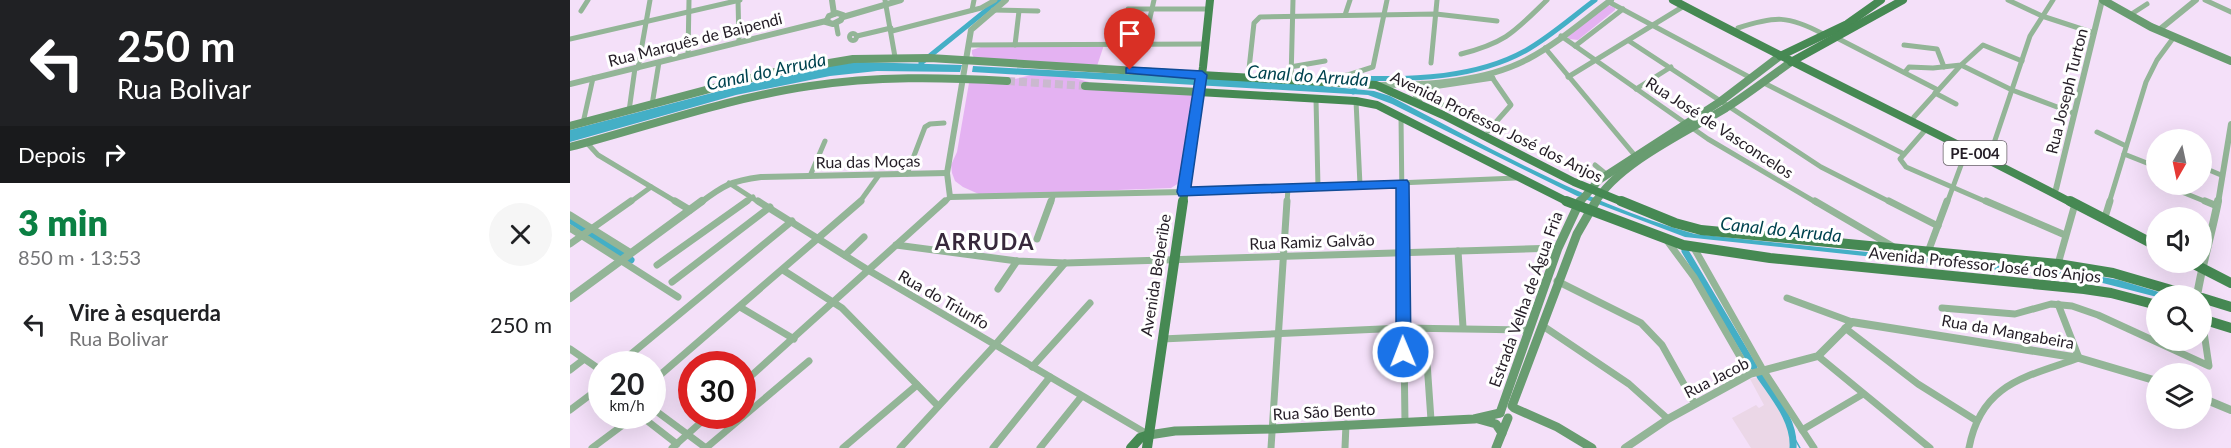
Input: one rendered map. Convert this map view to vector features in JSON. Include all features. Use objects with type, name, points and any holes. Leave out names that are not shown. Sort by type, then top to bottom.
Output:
[{"type":"main road","name":"PE-004","points":[[1673,0],[1738,28],[1783,55]]},
{"type":"main road","points":[[1783,55],[1867,12],[1881,0]]},
{"type":"main road","points":[[1794,61],[1903,0]]},
{"type":"main road","points":[[2102,0],[2159,30],[2231,61]]},
{"type":"main road","name":"PE-004","points":[[1683,3],[2146,240]]},
{"type":"main road","name":"Avenida Beberibe","points":[[1147,448],[1210,4]]},
{"type":"main road","name":"Estrada Velha de Água Fria","points":[[1724,104],[1751,78],[1783,55]]},
{"type":"main road","name":"Avenida Professor José dos Anjos","points":[[570,126],[804,66],[842,60],[927,58],[1007,81]]},
{"type":"main road","name":"PE-004","points":[[1794,61],[1914,117],[2146,235]]},
{"type":"main road","name":"Estrada Velha de Água Fria","points":[[1508,411],[1543,326],[1557,281],[1580,235],[1590,208],[1599,196],[1617,177],[1688,125],[1794,61]]},
{"type":"main road","name":"Avenida Professor José dos Anjos","points":[[570,147],[699,112],[808,86],[965,70],[1309,81],[1348,80],[1372,84],[1421,105],[1587,191],[1676,222],[1716,232],[2058,264],[2113,273],[2154,285]]},
{"type":"main road","name":"Avenida Professor José dos Anjos","points":[[1085,86],[1198,90],[1377,105],[1516,178],[1668,241],[1694,248],[1770,258],[2084,289],[2146,303]]},
{"type":"main road","name":"Estrada Velha de Água Fria","points":[[1496,448],[1508,411],[1528,330],[1558,248],[1578,203],[1587,191],[1606,174],[1670,143],[1688,125]]},
{"type":"main road","points":[[2212,269],[2231,277]]},
{"type":"main road","points":[[2212,271],[2231,283]]},
{"type":"main road","points":[[2212,301],[2231,307]]},
{"type":"main road","points":[[2212,322],[2231,328]]},
{"type":"main road","points":[[1508,411],[1544,422],[1573,435],[1592,448]]},
{"type":"main road","name":"Rua São Bento","points":[[1149,435],[1175,430],[1272,429],[1405,422],[1430,416],[1474,419],[1508,411]]},
{"type":"main road","points":[[1474,419],[1496,424],[1502,433]]},
{"type":"main road","points":[[1131,448],[1140,438],[1149,435]]},
{"type":"street","points":[[581,12],[588,0]]},
{"type":"street","points":[[629,111],[650,0]]},
{"type":"street","points":[[688,55],[689,0]]},
{"type":"street","points":[[570,39],[739,0],[739,42]]},
{"type":"street","points":[[832,0],[834,14]]},
{"type":"street","points":[[843,17],[842,14],[834,14],[826,21],[829,24],[836,23],[843,17],[886,2],[902,0]]},
{"type":"street","points":[[972,10],[974,0]]},
{"type":"street","points":[[857,36],[972,10],[995,0]]},
{"type":"street","points":[[950,197],[947,173],[973,28],[1005,0]]},
{"type":"street","points":[[1144,44],[1154,0]]},
{"type":"street","points":[[1291,80],[1293,0]]},
{"type":"street","points":[[1345,15],[1350,0]]},
{"type":"street","points":[[1348,80],[1375,65],[1387,0]]},
{"type":"street","points":[[1431,63],[1437,0]]},
{"type":"street","points":[[1461,54],[1491,46],[1508,38],[1547,0]]},
{"type":"street","points":[[2008,0],[2042,16],[2094,33]]},
{"type":"street","points":[[1990,155],[2030,36],[2053,0]]},
{"type":"street","name":"Rua Joseph Turton","points":[[2056,189],[2102,0]]},
{"type":"street","points":[[2159,30],[2196,0]]},
{"type":"street","points":[[2205,0],[2231,12]]},
{"type":"street","points":[[1490,128],[1427,97],[1424,93],[1432,87],[1491,75],[1521,63],[1610,1],[1751,78]]},
{"type":"street","points":[[886,2],[895,57]]},
{"type":"street","points":[[1568,77],[1654,25],[1683,3]]},
{"type":"street","points":[[1128,9],[1210,4]]},
{"type":"street","points":[[2130,15],[2147,4]]},
{"type":"street","points":[[1575,46],[1623,9]]},
{"type":"street","points":[[993,10],[1038,11]]},
{"type":"street","points":[[1015,45],[1019,11]]},
{"type":"street","points":[[1248,78],[1254,23],[1260,17],[1436,14],[1497,21]]},
{"type":"street","points":[[1738,28],[1770,18],[1786,16],[1802,21],[1823,34]]},
{"type":"street","name":"Rua Marquês de Baipendi","points":[[570,84],[826,21]]},
{"type":"street","points":[[836,23],[838,34]]},
{"type":"street","name":"Rua José de Vasconcelos","points":[[1561,36],[1754,168],[1900,250]]},
{"type":"street","points":[[1835,37],[1905,72],[1956,104]]},
{"type":"street","points":[[2106,214],[2146,82],[2157,60],[2174,37]]},
{"type":"street","points":[[1629,41],[1821,167],[1938,226]]},
{"type":"street","points":[[969,45],[1205,44]]},
{"type":"street","points":[[1904,45],[1937,49],[1944,68]]},
{"type":"street","points":[[1914,117],[1961,65],[1984,45],[2022,61]]},
{"type":"street","points":[[1545,48],[1641,159]]},
{"type":"street","points":[[652,105],[659,62]]},
{"type":"street","points":[[1290,67],[1325,62]]},
{"type":"street","points":[[1905,72],[1909,68],[1944,68],[1961,65],[2012,90],[2073,113]]},
{"type":"street","points":[[1636,89],[1671,67]]},
{"type":"street","points":[[1372,84],[1424,83],[1491,75]]},
{"type":"street","points":[[1483,136],[1511,105],[1491,75]]},
{"type":"street","points":[[583,123],[593,78]]},
{"type":"street","points":[[1762,82],[1904,154]]},
{"type":"street","points":[[1421,105],[1413,92],[1424,83]]},
{"type":"street","points":[[1317,99],[1318,187]]},
{"type":"street","points":[[1356,102],[1360,185]]},
{"type":"street","points":[[1401,116],[1405,422]]},
{"type":"street","points":[[907,174],[925,127],[930,124],[944,123]]},
{"type":"street","points":[[2212,226],[2231,124]]},
{"type":"street","points":[[1927,128],[1900,159],[1906,167],[2065,236]]},
{"type":"street","points":[[2097,132],[2126,146]]},
{"type":"street","points":[[810,176],[825,141]]},
{"type":"street","points":[[587,143],[598,155],[690,210]]},
{"type":"street","points":[[1927,253],[1967,149]]},
{"type":"street","points":[[2124,154],[2146,163]]},
{"type":"street","points":[[1595,165],[1606,174]]},
{"type":"street","points":[[2223,165],[2231,168]]},
{"type":"street","points":[[2212,171],[2221,175]]},
{"type":"street","name":"Rua das Moças","points":[[570,298],[729,183],[749,177],[947,173]]},
{"type":"street","points":[[666,370],[863,199],[879,175]]},
{"type":"street","points":[[756,372],[950,197],[1184,192],[1516,178]]},
{"type":"street","name":"Rua do Triunfo","points":[[729,183],[771,207],[868,270],[1082,398],[1149,435]]},
{"type":"street","points":[[570,244],[651,187]]},
{"type":"street","points":[[1271,448],[1288,188]]},
{"type":"street","points":[[2190,195],[2217,206]]},
{"type":"street","points":[[1037,239],[1053,196]]},
{"type":"street","points":[[657,265],[753,197]]},
{"type":"street","points":[[2058,264],[2074,204]]},
{"type":"street","points":[[672,282],[771,207]]},
{"type":"street","points":[[570,215],[592,228],[678,297]]},
{"type":"street","points":[[635,351],[792,221]]},
{"type":"street","points":[[570,228],[626,257]]},
{"type":"street","points":[[845,255],[864,237]]},
{"type":"street","points":[[1668,241],[1694,277],[1750,374]]},
{"type":"street","name":"Rua Ramiz Galvão","points":[[896,245],[1017,261],[1065,263],[1558,248]]},
{"type":"street","points":[[1694,248],[1763,370],[1814,448]]},
{"type":"street","points":[[1458,251],[1463,327]]},
{"type":"street","points":[[998,289],[1017,261]]},
{"type":"street","points":[[900,448],[995,345],[1065,263]]},
{"type":"street","points":[[783,270],[834,302],[938,406]]},
{"type":"street","points":[[1557,281],[1641,323],[1662,345],[1695,404]]},
{"type":"street","points":[[1787,298],[1848,325],[1927,390],[1977,421]]},
{"type":"street","points":[[1032,367],[1090,303]]},
{"type":"street","points":[[1969,448],[1970,437],[1989,401],[2016,380],[2079,358],[2058,303]]},
{"type":"street","points":[[1942,308],[2015,314],[2058,303],[2098,315],[2146,337]]},
{"type":"street","points":[[740,307],[794,339]]},
{"type":"street","points":[[1848,325],[1818,356],[1926,447]]},
{"type":"street","name":"Rua da Mangabeira","points":[[1848,325],[2079,358],[2146,378]]},
{"type":"street","points":[[1543,326],[1629,384],[1668,419]]},
{"type":"street","points":[[1162,339],[1403,328],[1463,327],[1528,330]]},
{"type":"street","points":[[1426,348],[1430,416]]},
{"type":"street","points":[[570,349],[588,362]]},
{"type":"street","points":[[2176,351],[2209,366],[2207,351]]},
{"type":"street","name":"Rua Jacob","points":[[1626,448],[1668,419],[1750,374],[1818,356]]},
{"type":"street","points":[[570,370],[584,360]]},
{"type":"street","points":[[666,419],[706,448],[809,361]]},
{"type":"street","points":[[993,448],[1050,377]]},
{"type":"street","points":[[843,448],[917,384]]},
{"type":"street","points":[[1802,430],[1863,394]]},
{"type":"street","points":[[570,410],[588,396]]},
{"type":"street","points":[[1040,448],[1082,398]]},
{"type":"street","points":[[2212,402],[2231,410]]},
{"type":"street","points":[[1345,448],[1346,424]]},
{"type":"street","points":[[592,448],[618,429]]},
{"type":"street","points":[[656,429],[675,446],[694,429]]},
{"type":"shaded area","points":[[1608,5],[1615,10],[1578,40],[1569,39],[1567,36]]},
{"type":"shaded area","points":[[1104,45],[1097,66],[974,58],[972,54],[972,50],[981,47]]},
{"type":"shaded area","points":[[1031,75],[1067,76],[1089,82],[1085,87],[1193,94],[1179,183],[1171,188],[981,195],[963,187],[955,181],[951,165],[957,152],[969,83],[1007,81]]},
{"type":"shaded area","points":[[1759,377],[1790,429],[1793,441],[1791,448],[1751,448],[1732,418],[1756,405],[1759,408],[1764,405],[1750,379]]},
{"type":"water","points":[[861,62],[962,65],[960,72],[877,71],[830,76],[736,95],[570,142],[570,130],[754,82],[828,65]]},
{"type":"water","points":[[973,66],[1293,83],[1374,91],[1390,96],[1577,191],[1655,222],[1695,234],[2097,276],[2146,288],[2146,294],[2091,280],[1685,237],[1577,196],[1392,104],[1368,95],[972,72]]},
{"type":"waterway","points":[[921,63],[999,0]]},
{"type":"waterway","name":"Canal do Arruda","points":[[1353,92],[1359,78],[1444,75],[1486,67],[1506,60],[1543,40],[1595,0]]},
{"type":"waterway","points":[[570,220],[631,260]]},
{"type":"waterway","points":[[1685,251],[1754,367]]},
{"type":"waterway","points":[[1760,376],[1787,419],[1791,428],[1793,448]]},
{"type":"waterway","points":[[1795,439],[1800,448]]},
{"type":"tunnel","points":[[1007,81],[1085,86]]},
{"type":"district","name":"ARRUDA","points":[[985,241]]},
{"type":"route","points":[[1130,70],[1202,75],[1196,102],[1184,192],[1403,183],[1403,352]]}]
